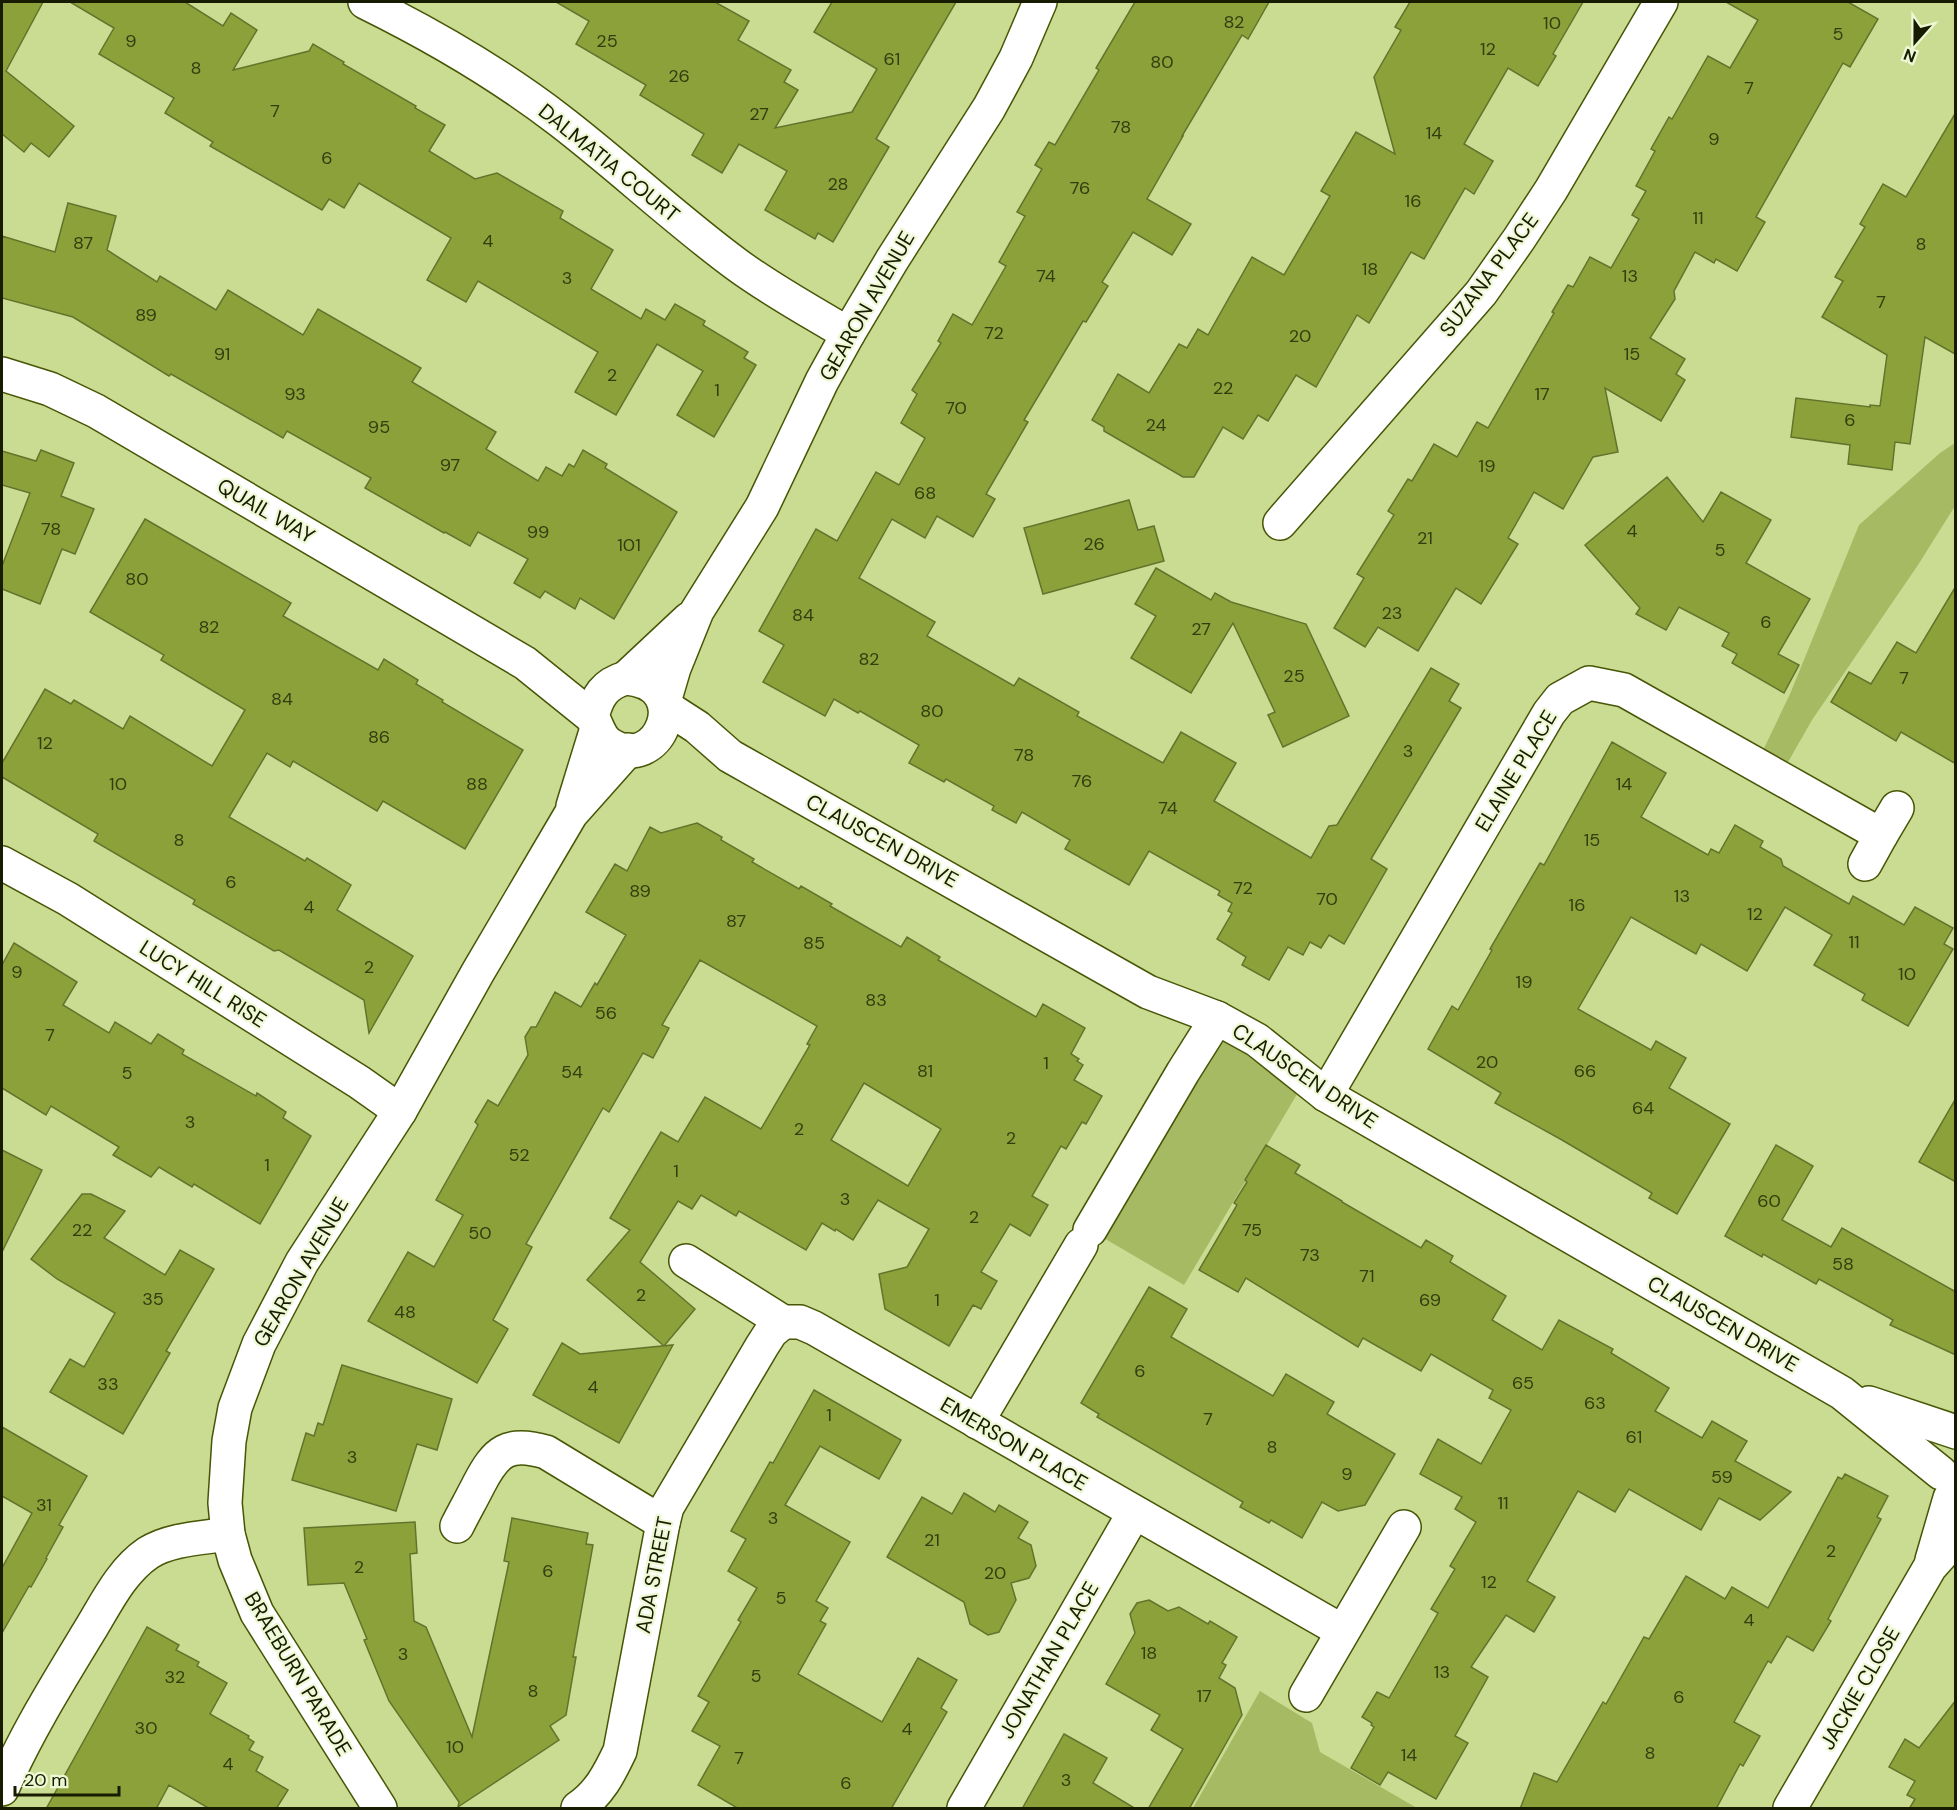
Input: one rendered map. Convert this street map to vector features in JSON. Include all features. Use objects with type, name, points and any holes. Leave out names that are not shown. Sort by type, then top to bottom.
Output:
[{"type":"street","name":"DALMATIA COURT","points":[[365,2],[458,52],[560,120],[736,265],[848,334]]},
{"type":"street","name":"GEARON AVENUE","points":[[696,611],[762,507],[822,381],[848,334],[892,260],[989,108],[1016,58],[1040,2]]},
{"type":"street","name":"SUZANA PLACE","points":[[1280,523],[1481,293],[1551,190],[1661,2]]},
{"type":"street","name":"QUAIL WAY","points":[[2,374],[50,389],[96,411],[525,663],[594,722]]},
{"type":"street","points":[[696,611],[674,668],[665,705],[666,721],[642,745],[618,748],[609,744],[594,722],[600,694],[617,682],[696,611]]},
{"type":"street","name":"QUAIL WAY","points":[[525,663],[575,681],[617,682]]},
{"type":"street","points":[[617,682],[646,682],[660,694],[665,705]]},
{"type":"street","name":"ELAINE PLACE","points":[[1326,1095],[1548,713],[1560,699],[1589,683],[1624,690],[1889,821],[1865,864]]},
{"type":"street","name":"CLAUSCEN DRIVE","points":[[665,705],[697,727],[730,756],[1148,992],[1217,1018],[1257,1040],[1326,1095],[1842,1393],[1956,1432]]},
{"type":"street","name":"GEARON AVENUE","points":[[571,814],[594,722]]},
{"type":"street","name":"GEARON AVENUE","points":[[228,1534],[225,1503],[229,1440],[235,1408],[259,1344],[302,1262],[400,1111],[571,814],[642,745]]},
{"type":"street","name":"CLAUSCEN DRIVE","points":[[642,745],[730,756]]},
{"type":"street","name":"LUCY HILL RISE","points":[[2,863],[68,899],[359,1082],[400,1111]]},
{"type":"street","points":[[977,1422],[1217,1018]]},
{"type":"street","name":"EMERSON PLACE","points":[[686,1261],[783,1322],[800,1322],[814,1328],[1342,1631]]},
{"type":"street","name":"ADA STREET","points":[[578,1809],[591,1800],[607,1779],[620,1751],[667,1507],[762,1346],[771,1332],[783,1322]]},
{"type":"street","name":"CLAUSCEN DRIVE","points":[[1842,1393],[1949,1492]]},
{"type":"street","points":[[1930,1568],[1949,1492],[1945,1457],[1956,1443]]},
{"type":"street","points":[[457,1526],[492,1461],[502,1453],[516,1448],[531,1448],[546,1452],[663,1523]]},
{"type":"street","name":"JONATHAN PLACE","points":[[964,1809],[1134,1513]]},
{"type":"street","points":[[1306,1695],[1404,1527]]},
{"type":"street","points":[[2,1789],[31,1728],[123,1577],[134,1564],[158,1548],[189,1539],[228,1534]]},
{"type":"street","name":"BRAEBURN PARADE","points":[[228,1534],[235,1560],[257,1612],[380,1809]]},
{"type":"street","points":[[1930,1568],[1956,1538]]},
{"type":"street","name":"JACKIE CLOSE","points":[[1790,1809],[1930,1568]]},
{"type":"green space","points":[[1955,443],[1955,506],[1918,565],[1812,720],[1779,778],[1756,765],[1790,694],[1859,525],[1940,453]]},
{"type":"green space","points":[[1217,1018],[1306,1079],[1184,1285],[1090,1230]]},
{"type":"green space","points":[[1260,1691],[1312,1723],[1320,1752],[1417,1808],[1193,1808]]},
{"type":"building","points":[[2,2],[43,2],[6,71],[74,126],[49,157],[31,143],[24,152],[2,134]]},
{"type":"building","points":[[70,2],[185,2],[223,26],[231,13],[257,30],[233,70],[309,51],[313,44],[445,125],[429,151],[475,179],[497,173],[563,211],[560,218],[613,250],[591,289],[641,319],[646,309],[665,320],[675,304],[705,321],[703,325],[748,352],[744,358],[756,365],[714,437],[677,415],[703,371],[657,344],[616,415],[575,392],[598,352],[478,281],[466,302],[427,280],[451,238],[359,183],[344,208],[329,199],[322,210],[210,146],[213,142],[165,113],[174,98],[99,54],[114,28]]},
{"type":"building","points":[[556,2],[715,2],[749,21],[738,40],[791,70],[784,82],[798,90],[775,128],[852,112],[877,69],[814,32],[832,2],[956,2],[876,139],[889,147],[833,242],[818,233],[815,239],[765,210],[787,171],[739,144],[722,173],[692,155],[704,134],[640,95],[646,85],[576,44],[589,21]]},
{"type":"building","points":[[1135,2],[1269,2],[1248,39],[1242,35],[1147,199],[1191,224],[1172,255],[1133,232],[1102,282],[1108,286],[1086,322],[1083,321],[1024,420],[1028,422],[986,494],[995,499],[973,537],[937,516],[925,538],[892,519],[859,578],[935,622],[927,636],[1014,686],[1019,678],[1079,712],[1077,716],[1163,763],[1181,732],[1236,763],[1214,801],[1311,858],[1329,826],[1337,825],[1431,668],[1459,684],[1449,701],[1461,708],[1371,859],[1387,869],[1344,944],[1329,935],[1321,948],[1310,942],[1303,955],[1288,947],[1269,980],[1242,965],[1246,957],[1217,939],[1232,913],[1228,911],[1232,903],[1218,895],[1220,891],[1149,851],[1129,885],[1065,849],[1070,840],[1022,812],[1016,823],[992,810],[994,806],[946,779],[944,782],[909,763],[919,745],[860,711],[858,713],[834,699],[825,716],[763,682],[784,645],[759,631],[816,529],[837,541],[876,472],[899,485],[925,438],[901,423],[917,394],[912,390],[941,343],[938,341],[953,314],[972,325],[1006,266],[999,262],[1025,216],[1017,212],[1042,169],[1035,165],[1049,142],[1055,145],[1099,70],[1096,68]]},
{"type":"building","points":[[1410,2],[1583,2],[1553,54],[1556,56],[1538,86],[1508,68],[1464,144],[1493,161],[1474,194],[1465,188],[1424,259],[1411,252],[1369,323],[1357,315],[1316,387],[1296,375],[1268,421],[1258,415],[1243,439],[1223,427],[1194,477],[1183,477],[1104,431],[1104,427],[1092,420],[1118,374],[1149,393],[1179,344],[1187,348],[1198,329],[1208,335],[1252,257],[1284,275],[1330,196],[1321,191],[1356,132],[1395,154],[1374,77],[1401,30],[1395,27]]},
{"type":"building","points":[[1726,2],[1848,2],[1878,19],[1850,67],[1843,63],[1756,217],[1765,222],[1737,271],[1716,259],[1714,263],[1695,252],[1674,291],[1675,299],[1650,338],[1685,359],[1676,374],[1685,380],[1661,421],[1605,388],[1618,452],[1593,457],[1563,509],[1534,492],[1508,538],[1518,544],[1481,604],[1456,588],[1418,651],[1378,627],[1365,647],[1334,628],[1364,578],[1357,574],[1394,515],[1388,511],[1408,479],[1412,481],[1434,444],[1457,457],[1477,422],[1488,428],[1568,285],[1573,287],[1590,257],[1611,268],[1639,219],[1632,215],[1646,191],[1636,186],[1655,151],[1651,149],[1669,117],[1672,119],[1708,56],[1730,68],[1758,20]]},
{"type":"building","points":[[1956,112],[1955,354],[1925,337],[1910,444],[1895,442],[1892,470],[1848,464],[1850,445],[1791,437],[1796,398],[1870,407],[1870,405],[1880,406],[1887,355],[1822,317],[1843,281],[1835,277],[1865,227],[1860,224],[1883,184],[1906,197]]},
{"type":"building","points":[[68,203],[116,216],[107,250],[157,282],[160,276],[216,310],[228,290],[303,335],[318,309],[421,368],[412,382],[496,432],[486,449],[538,481],[546,467],[562,476],[569,464],[574,467],[583,450],[607,464],[605,468],[677,512],[614,619],[580,598],[575,609],[545,591],[540,598],[514,583],[528,559],[478,532],[470,546],[444,533],[365,488],[371,478],[287,431],[283,438],[171,374],[169,376],[73,317],[2,298],[2,236],[55,252]]},
{"type":"building","points":[[41,450],[74,463],[61,496],[94,509],[75,554],[62,549],[40,604],[2,589],[2,566],[30,493],[2,485],[2,451],[36,461]]},
{"type":"building","points":[[1667,477],[1703,522],[1721,492],[1771,520],[1746,563],[1810,599],[1778,654],[1799,665],[1784,693],[1732,663],[1737,654],[1722,646],[1729,633],[1679,607],[1666,630],[1636,614],[1640,608],[1585,545]]},
{"type":"building","points":[[1129,500],[1138,530],[1154,526],[1164,561],[1043,594],[1024,528]]},
{"type":"building","points":[[145,519],[291,603],[283,616],[378,670],[384,659],[418,680],[416,684],[443,700],[442,702],[523,750],[465,849],[383,801],[377,811],[293,761],[290,767],[267,753],[229,817],[305,861],[307,858],[351,885],[337,910],[413,956],[369,1033],[364,1000],[279,950],[274,951],[193,904],[195,900],[94,841],[98,834],[2,777],[2,763],[45,689],[71,704],[74,700],[123,729],[130,716],[212,766],[245,710],[161,660],[164,655],[90,612]]},
{"type":"building","points":[[1156,568],[1211,600],[1215,593],[1231,602],[1306,624],[1349,716],[1283,747],[1268,715],[1275,712],[1233,623],[1191,693],[1131,658],[1156,616],[1135,604]]},
{"type":"building","points":[[1956,586],[1956,764],[1901,732],[1896,741],[1831,702],[1849,672],[1871,684],[1897,642],[1916,653]]},
{"type":"building","points":[[1612,742],[1666,773],[1641,817],[1708,855],[1711,849],[1719,853],[1735,825],[1763,841],[1760,847],[1781,859],[1783,866],[1849,904],[1853,896],[1904,925],[1915,907],[1953,928],[1944,944],[1953,949],[1908,1026],[1862,1000],[1865,994],[1814,965],[1832,935],[1785,907],[1747,971],[1701,944],[1696,954],[1631,917],[1578,1009],[1651,1050],[1656,1041],[1686,1058],[1669,1088],[1730,1124],[1677,1214],[1649,1198],[1652,1193],[1495,1103],[1501,1093],[1428,1049],[1452,1006],[1458,1010],[1492,950],[1490,949],[1540,863],[1544,865]]},
{"type":"building","points":[[697,823],[754,859],[752,862],[799,889],[801,886],[832,904],[830,906],[901,947],[907,937],[940,957],[938,960],[1036,1017],[1043,1004],[1085,1028],[1071,1054],[1083,1065],[1074,1080],[1102,1096],[1086,1124],[1082,1122],[1066,1149],[1061,1146],[1032,1196],[1048,1205],[1030,1236],[1010,1224],[981,1272],[997,1281],[981,1309],[973,1305],[949,1346],[885,1309],[879,1274],[907,1267],[929,1229],[878,1200],[853,1240],[822,1223],[806,1250],[739,1211],[736,1216],[701,1195],[692,1209],[678,1201],[640,1262],[695,1309],[664,1346],[587,1280],[630,1230],[610,1218],[661,1132],[678,1142],[705,1097],[761,1129],[810,1045],[807,1044],[817,1026],[700,960],[662,1025],[669,1028],[653,1058],[643,1053],[609,1112],[603,1108],[526,1244],[532,1247],[493,1320],[508,1329],[477,1383],[368,1321],[408,1252],[434,1267],[463,1215],[436,1200],[478,1125],[475,1122],[488,1100],[498,1106],[528,1055],[525,1037],[531,1027],[536,1027],[555,992],[581,1007],[595,983],[597,985],[626,935],[586,912],[615,864],[627,871],[650,827],[661,833]],"holes":[[[864,1083],[941,1129],[908,1186],[831,1140]]]},
{"type":"building","points":[[14,943],[77,982],[63,1005],[109,1033],[115,1022],[151,1044],[158,1034],[184,1050],[182,1054],[256,1096],[257,1093],[286,1112],[283,1118],[311,1136],[260,1224],[194,1184],[192,1187],[159,1167],[151,1177],[113,1155],[119,1147],[51,1106],[46,1115],[2,1088],[2,965]]},
{"type":"building","points":[[1956,1098],[1956,1182],[1919,1162]]},
{"type":"building","points":[[1266,1145],[1300,1165],[1295,1173],[1421,1248],[1426,1240],[1453,1256],[1450,1262],[1506,1296],[1492,1320],[1542,1350],[1559,1320],[1613,1349],[1611,1353],[1669,1388],[1655,1411],[1702,1438],[1712,1421],[1747,1441],[1735,1461],[1791,1492],[1760,1520],[1719,1498],[1701,1530],[1629,1489],[1615,1512],[1578,1491],[1527,1581],[1555,1597],[1534,1632],[1506,1615],[1471,1667],[1488,1677],[1455,1736],[1468,1743],[1436,1799],[1388,1772],[1380,1785],[1351,1768],[1374,1727],[1362,1717],[1377,1692],[1389,1698],[1438,1613],[1431,1609],[1455,1569],[1450,1566],[1476,1522],[1455,1509],[1462,1497],[1420,1474],[1438,1439],[1481,1464],[1511,1410],[1489,1398],[1493,1390],[1431,1354],[1421,1371],[1363,1338],[1358,1347],[1246,1278],[1238,1292],[1199,1270],[1237,1205],[1234,1203],[1247,1182],[1245,1180]]},
{"type":"building","points":[[1776,1145],[1813,1166],[1782,1220],[1831,1247],[1842,1228],[1956,1292],[1956,1355],[1890,1325],[1893,1320],[1819,1279],[1816,1284],[1763,1254],[1762,1257],[1725,1236]]},
{"type":"building","points":[[2,1150],[42,1170],[2,1252]]},
{"type":"building","points":[[82,1194],[91,1194],[125,1211],[104,1238],[165,1275],[180,1250],[214,1269],[166,1351],[170,1353],[123,1434],[50,1392],[70,1359],[84,1367],[115,1313],[57,1279],[31,1259]]},
{"type":"building","points":[[1149,1287],[1187,1309],[1171,1337],[1273,1396],[1286,1374],[1334,1402],[1327,1414],[1395,1454],[1365,1505],[1338,1511],[1322,1502],[1302,1538],[1271,1520],[1269,1523],[1240,1507],[1243,1502],[1097,1417],[1099,1414],[1081,1403]]},
{"type":"building","points":[[562,1343],[580,1354],[673,1345],[619,1443],[533,1395]]},
{"type":"building","points":[[342,1365],[452,1399],[437,1450],[417,1444],[396,1511],[292,1480],[306,1433],[314,1436],[318,1423],[323,1425]]},
{"type":"building","points":[[814,1390],[901,1440],[879,1479],[820,1446],[785,1505],[850,1542],[816,1601],[828,1608],[820,1621],[826,1624],[798,1674],[882,1722],[918,1658],[957,1680],[941,1708],[947,1712],[891,1809],[739,1809],[698,1785],[720,1746],[692,1731],[709,1702],[698,1696],[741,1622],[738,1620],[757,1588],[728,1571],[746,1539],[731,1531]]},
{"type":"building","points":[[2,1427],[87,1476],[59,1525],[63,1527],[47,1559],[2,1633],[2,1568],[32,1513],[2,1496]]},
{"type":"building","points":[[1845,1474],[1888,1496],[1877,1517],[1881,1519],[1828,1619],[1831,1621],[1813,1651],[1787,1636],[1771,1663],[1768,1661],[1734,1722],[1760,1736],[1743,1766],[1740,1764],[1716,1809],[1520,1809],[1534,1773],[1557,1782],[1603,1702],[1606,1704],[1644,1637],[1649,1639],[1686,1576],[1725,1599],[1732,1587],[1768,1608],[1838,1477],[1842,1479]]},
{"type":"building","points":[[964,1493],[995,1512],[999,1505],[1028,1522],[1018,1538],[1031,1545],[1036,1566],[1029,1578],[1011,1583],[1016,1600],[999,1632],[988,1635],[970,1624],[964,1602],[887,1557],[922,1497],[952,1514]]},
{"type":"building","points":[[512,1518],[588,1533],[586,1544],[593,1545],[573,1657],[576,1657],[566,1715],[550,1726],[559,1740],[458,1807],[459,1802],[389,1701],[344,1583],[308,1585],[304,1528],[415,1522],[417,1553],[410,1554],[414,1621],[426,1627],[472,1737],[509,1562],[504,1561]]},
{"type":"building","points":[[1149,1600],[1168,1611],[1179,1607],[1208,1624],[1210,1621],[1237,1637],[1222,1663],[1226,1665],[1219,1678],[1235,1688],[1242,1715],[1189,1809],[1148,1809],[1183,1749],[1151,1730],[1160,1715],[1106,1684],[1135,1633],[1130,1614],[1137,1603]]},
{"type":"building","points":[[147,1627],[179,1645],[176,1650],[199,1662],[197,1666],[227,1683],[210,1714],[249,1736],[248,1738],[254,1742],[249,1750],[263,1757],[256,1771],[288,1790],[276,1809],[210,1809],[169,1785],[156,1809],[46,1809]]},
{"type":"building","points":[[1956,1700],[1956,1809],[1909,1809],[1915,1799],[1907,1795],[1915,1781],[1889,1767],[1905,1739],[1919,1748]]},
{"type":"building","points":[[1064,1734],[1107,1758],[1093,1783],[1136,1809],[1022,1809]]}]
